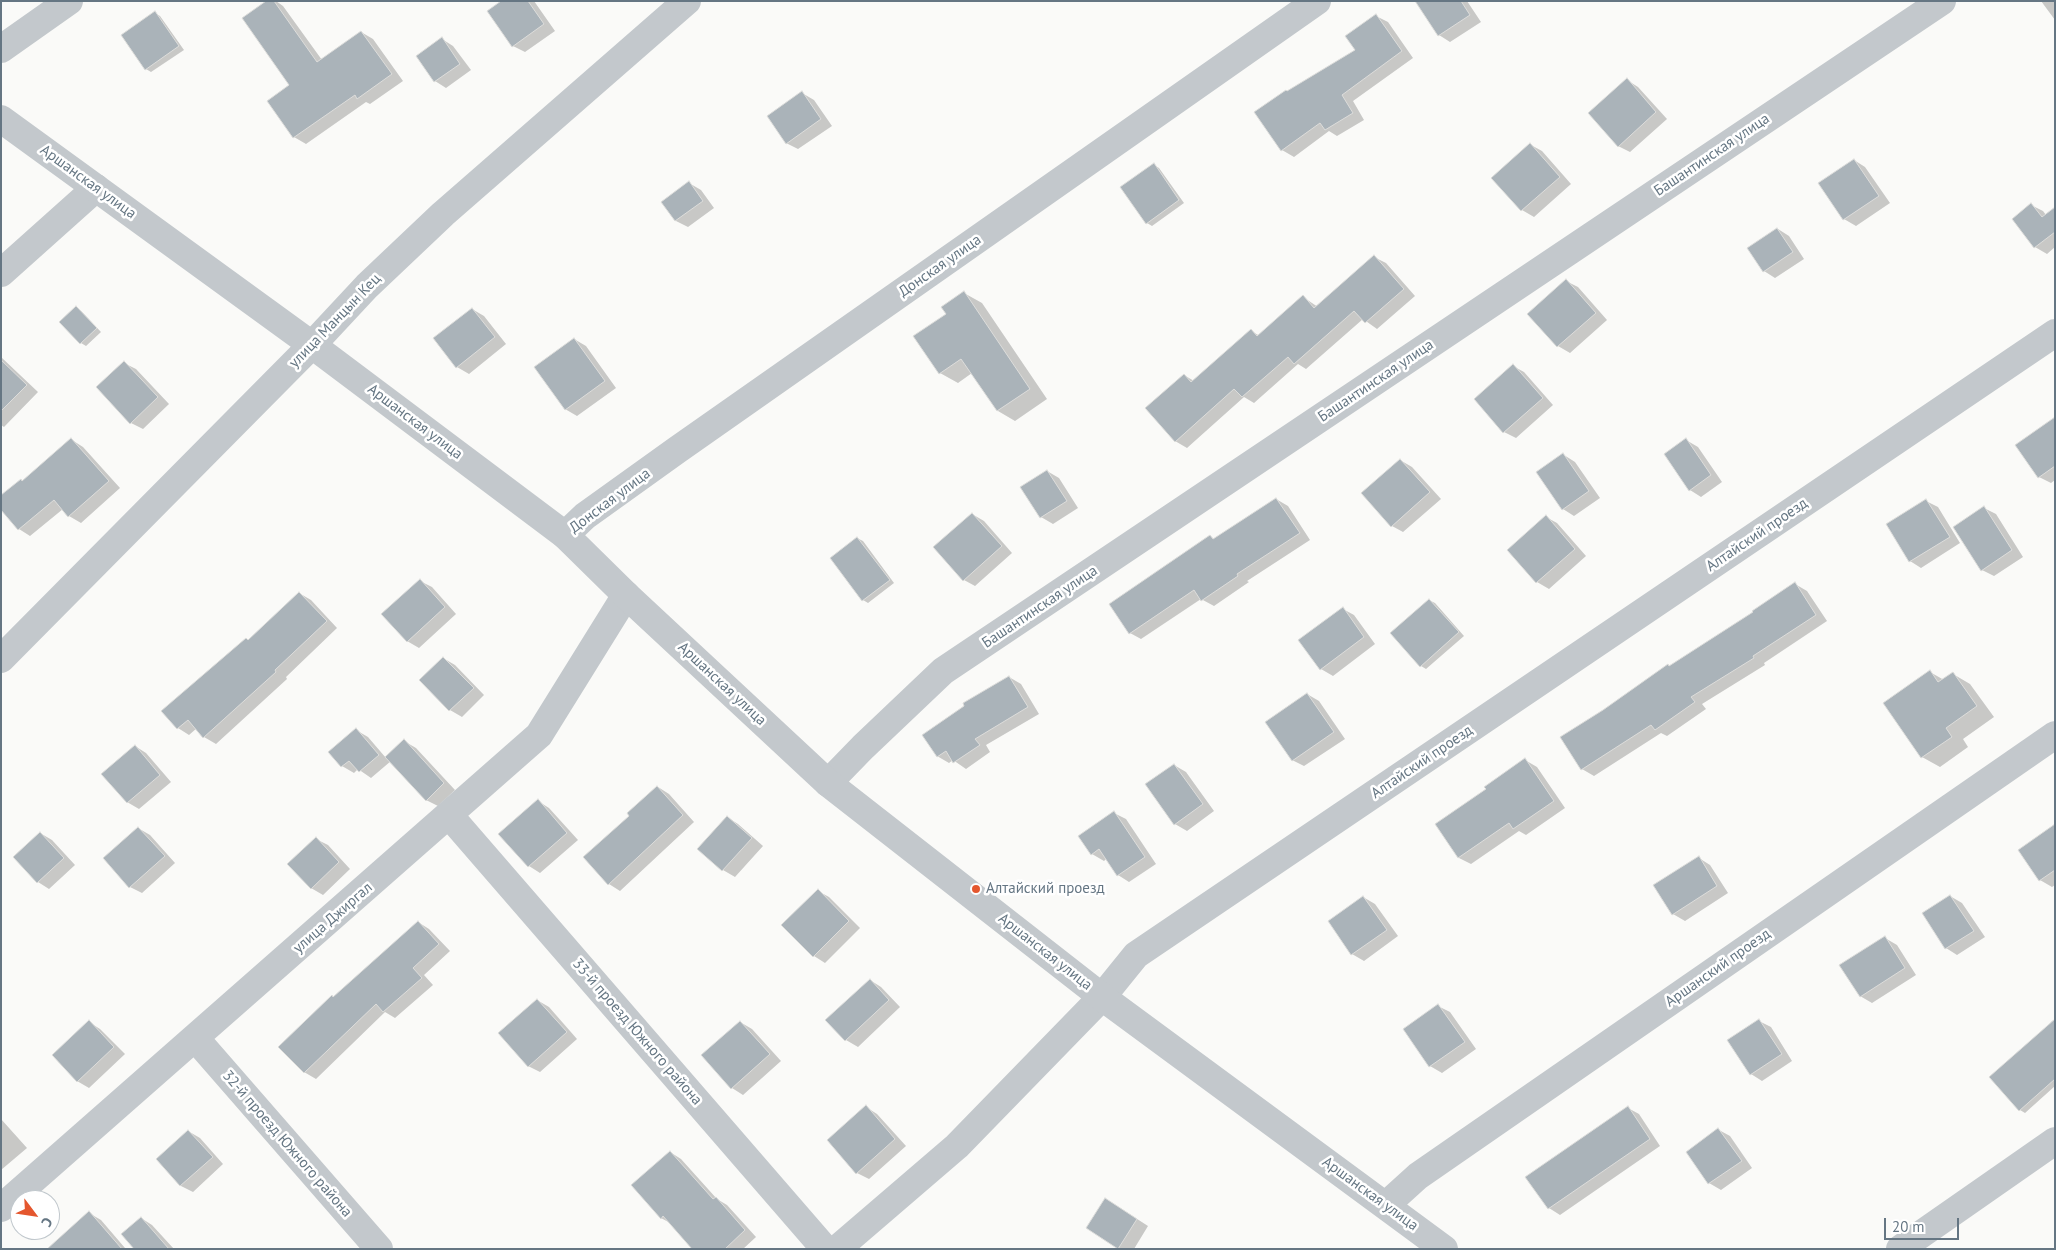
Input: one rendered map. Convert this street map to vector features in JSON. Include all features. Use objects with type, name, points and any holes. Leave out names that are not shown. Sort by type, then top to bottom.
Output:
[{"type":"street","points":[[1,49],[69,1]]},
{"type":"street","name":"улица Манцын Кец","points":[[1,659],[312,345],[367,286],[443,214],[687,1]]},
{"type":"street","name":"Донская улица","points":[[565,534],[585,516],[677,450],[1317,1]]},
{"type":"street","name":"Башантинская улица","points":[[828,783],[943,671],[1942,1]]},
{"type":"street","name":"Аршанская улица","points":[[1,118],[312,345],[565,534],[626,595],[828,783],[1102,997],[1444,1249]]},
{"type":"street","points":[[1,274],[96,188]]},
{"type":"street","name":"Алтайский проезд","points":[[837,1249],[957,1146],[1102,997],[1136,955],[2055,333]]},
{"type":"street","name":"улица Джиргал","points":[[1,1208],[539,736],[626,595]]},
{"type":"street","name":"Аршанский проезд","points":[[1386,1205],[1418,1176],[2055,735]]},
{"type":"street","name":"33-й проезд Южного района","points":[[450,815],[825,1249]]},
{"type":"street","name":"32-й проезд Южного района","points":[[196,1038],[379,1249]]},
{"type":"street","points":[[1900,1249],[2055,1141]]},
{"type":"building","points":[[266,1],[274,1],[317,62],[361,31],[392,74],[357,99],[355,95],[293,138],[267,101],[289,85],[242,18]]},
{"type":"building","points":[[501,1],[528,1],[544,24],[512,47],[487,11]]},
{"type":"building","points":[[1415,1],[1461,1],[1470,15],[1438,36]]},
{"type":"building","points":[[155,11],[179,46],[145,70],[121,35]]},
{"type":"building","points":[[1376,14],[1402,51],[1342,95],[1353,113],[1325,130],[1320,123],[1281,151],[1254,112],[1286,90],[1355,50],[1345,36]]},
{"type":"building","points":[[442,37],[460,64],[434,82],[416,56]]},
{"type":"building","points":[[1627,78],[1656,112],[1618,147],[1588,113]]},
{"type":"building","points":[[802,91],[821,119],[786,144],[767,116]]},
{"type":"building","points":[[1530,143],[1560,177],[1521,211],[1491,178]]},
{"type":"building","points":[[1854,159],[1879,196],[1843,220],[1818,183]]},
{"type":"building","points":[[1154,163],[1179,200],[1146,224],[1120,187]]},
{"type":"building","points":[[689,181],[703,201],[675,221],[661,202]]},
{"type":"building","points":[[2031,203],[2042,217],[2055,207],[2055,232],[2034,248],[2012,219]]},
{"type":"building","points":[[1777,228],[1793,252],[1763,272],[1747,248]]},
{"type":"building","points":[[1374,255],[1404,289],[1365,323],[1354,311],[1294,364],[1288,357],[1242,397],[1234,389],[1175,442],[1145,408],[1184,374],[1191,382],[1251,329],[1257,336],[1303,295],[1314,308]]},
{"type":"building","points":[[1566,279],[1596,313],[1557,347],[1527,314]]},
{"type":"building","points":[[964,291],[1030,389],[997,411],[961,359],[939,374],[913,336],[946,314],[941,307]]},
{"type":"building","points":[[76,306],[97,328],[80,344],[59,322]]},
{"type":"building","points":[[472,308],[495,337],[456,368],[433,338]]},
{"type":"building","points":[[574,338],[605,381],[565,410],[534,367]]},
{"type":"building","points":[[1,360],[27,385],[1,411]]},
{"type":"building","points":[[124,361],[158,397],[130,424],[96,387]]},
{"type":"building","points":[[1513,364],[1543,398],[1503,433],[1474,399]]},
{"type":"building","points":[[2055,417],[2055,466],[2038,478],[2015,445]]},
{"type":"building","points":[[71,438],[109,481],[68,517],[54,500],[18,530],[1,510],[1,495],[21,479],[22,481]]},
{"type":"building","points":[[1686,438],[1711,475],[1689,491],[1664,454]]},
{"type":"building","points":[[1563,453],[1589,491],[1562,510],[1536,472]]},
{"type":"building","points":[[1400,459],[1430,492],[1391,527],[1361,493]]},
{"type":"building","points":[[1047,470],[1067,501],[1040,518],[1020,487]]},
{"type":"building","points":[[1276,498],[1300,533],[1237,574],[1238,576],[1201,601],[1194,590],[1129,634],[1109,604],[1210,535],[1213,539]]},
{"type":"building","points":[[1926,499],[1950,537],[1909,562],[1886,524]]},
{"type":"building","points":[[1984,506],[2012,550],[1981,571],[1953,527]]},
{"type":"building","points":[[972,513],[1002,546],[963,581],[933,547]]},
{"type":"building","points":[[1546,515],[1575,549],[1536,583],[1507,550]]},
{"type":"building","points":[[857,537],[890,580],[862,601],[830,558]]},
{"type":"building","points":[[420,579],[445,607],[407,642],[381,614]]},
{"type":"building","points":[[1795,582],[1816,615],[1753,656],[1754,658],[1691,697],[1695,702],[1655,730],[1651,725],[1581,770],[1560,737],[1603,710],[1668,664],[1669,666],[1753,612]]},
{"type":"building","points":[[299,592],[327,621],[275,670],[276,672],[203,738],[188,720],[177,729],[161,711],[246,638],[248,640]]},
{"type":"building","points":[[1429,599],[1459,632],[1420,667],[1390,633]]},
{"type":"building","points":[[1343,607],[1364,637],[1320,670],[1298,640]]},
{"type":"building","points":[[443,657],[474,688],[449,711],[419,680]]},
{"type":"building","points":[[1930,670],[1938,682],[1953,672],[1977,706],[1946,728],[1952,737],[1921,758],[1883,703]]},
{"type":"building","points":[[1009,676],[1028,707],[975,739],[980,745],[953,763],[946,751],[937,757],[922,735],[964,706],[963,703]]},
{"type":"building","points":[[1307,693],[1334,732],[1292,761],[1265,722]]},
{"type":"building","points":[[356,728],[379,755],[359,772],[349,761],[341,767],[328,752]]},
{"type":"building","points":[[404,739],[444,783],[426,801],[385,757]]},
{"type":"building","points":[[135,745],[160,775],[127,803],[101,774]]},
{"type":"building","points":[[1525,758],[1554,801],[1513,829],[1509,823],[1458,858],[1435,824],[1486,789],[1484,787]]},
{"type":"building","points":[[1174,764],[1203,804],[1174,825],[1145,784]]},
{"type":"building","points":[[657,786],[683,815],[608,885],[583,857],[629,816],[627,813]]},
{"type":"building","points":[[538,799],[567,833],[528,867],[498,834]]},
{"type":"building","points":[[1114,811],[1145,857],[1117,876],[1099,849],[1091,855],[1078,836]]},
{"type":"building","points":[[727,816],[752,838],[722,871],[697,849]]},
{"type":"building","points":[[2055,824],[2055,870],[2039,881],[2018,850]]},
{"type":"building","points":[[138,827],[165,856],[129,888],[103,858]]},
{"type":"building","points":[[40,832],[64,858],[37,883],[13,857]]},
{"type":"building","points":[[316,837],[339,862],[311,889],[287,864]]},
{"type":"building","points":[[1699,856],[1717,886],[1672,915],[1653,885]]},
{"type":"building","points":[[818,889],[849,921],[813,957],[781,925]]},
{"type":"building","points":[[1950,895],[1974,931],[1945,949],[1922,913]]},
{"type":"building","points":[[1363,896],[1387,930],[1351,955],[1328,921]]},
{"type":"building","points":[[418,921],[439,944],[413,968],[422,978],[383,1012],[376,1004],[304,1073],[278,1047],[332,995],[333,997]]},
{"type":"building","points":[[1885,936],[1905,968],[1860,997],[1839,965]]},
{"type":"building","points":[[870,979],[889,1000],[845,1041],[825,1020]]},
{"type":"building","points":[[537,999],[567,1032],[528,1067],[498,1033]]},
{"type":"building","points":[[1438,1004],[1465,1042],[1429,1067],[1403,1029]]},
{"type":"building","points":[[1759,1019],[1782,1054],[1750,1075],[1727,1040]]},
{"type":"building","points":[[2055,1019],[2055,1079],[2019,1111],[1989,1077]]},
{"type":"building","points":[[89,1020],[114,1047],[77,1082],[52,1055]]},
{"type":"building","points":[[740,1021],[770,1054],[731,1089],[701,1055]]},
{"type":"building","points":[[866,1105],[895,1139],[856,1174],[827,1140]]},
{"type":"building","points":[[1628,1106],[1650,1139],[1548,1209],[1525,1177]]},
{"type":"building","points":[[1718,1128],[1742,1161],[1708,1184],[1686,1152]]},
{"type":"building","points":[[188,1130],[213,1157],[180,1186],[156,1159]]},
{"type":"building","points":[[670,1151],[713,1199],[716,1197],[745,1230],[725,1249],[692,1249],[663,1216],[661,1219],[631,1185]]},
{"type":"building","points":[[1105,1198],[1137,1219],[1118,1249],[1086,1228]]},
{"type":"building","points":[[89,1211],[122,1249],[47,1249],[57,1240],[60,1240],[60,1237]]},
{"type":"building","points":[[141,1217],[169,1249],[134,1249],[121,1234]]},
{"type":"place","name":"Алтайский проезд","points":[[976,889]]}]
